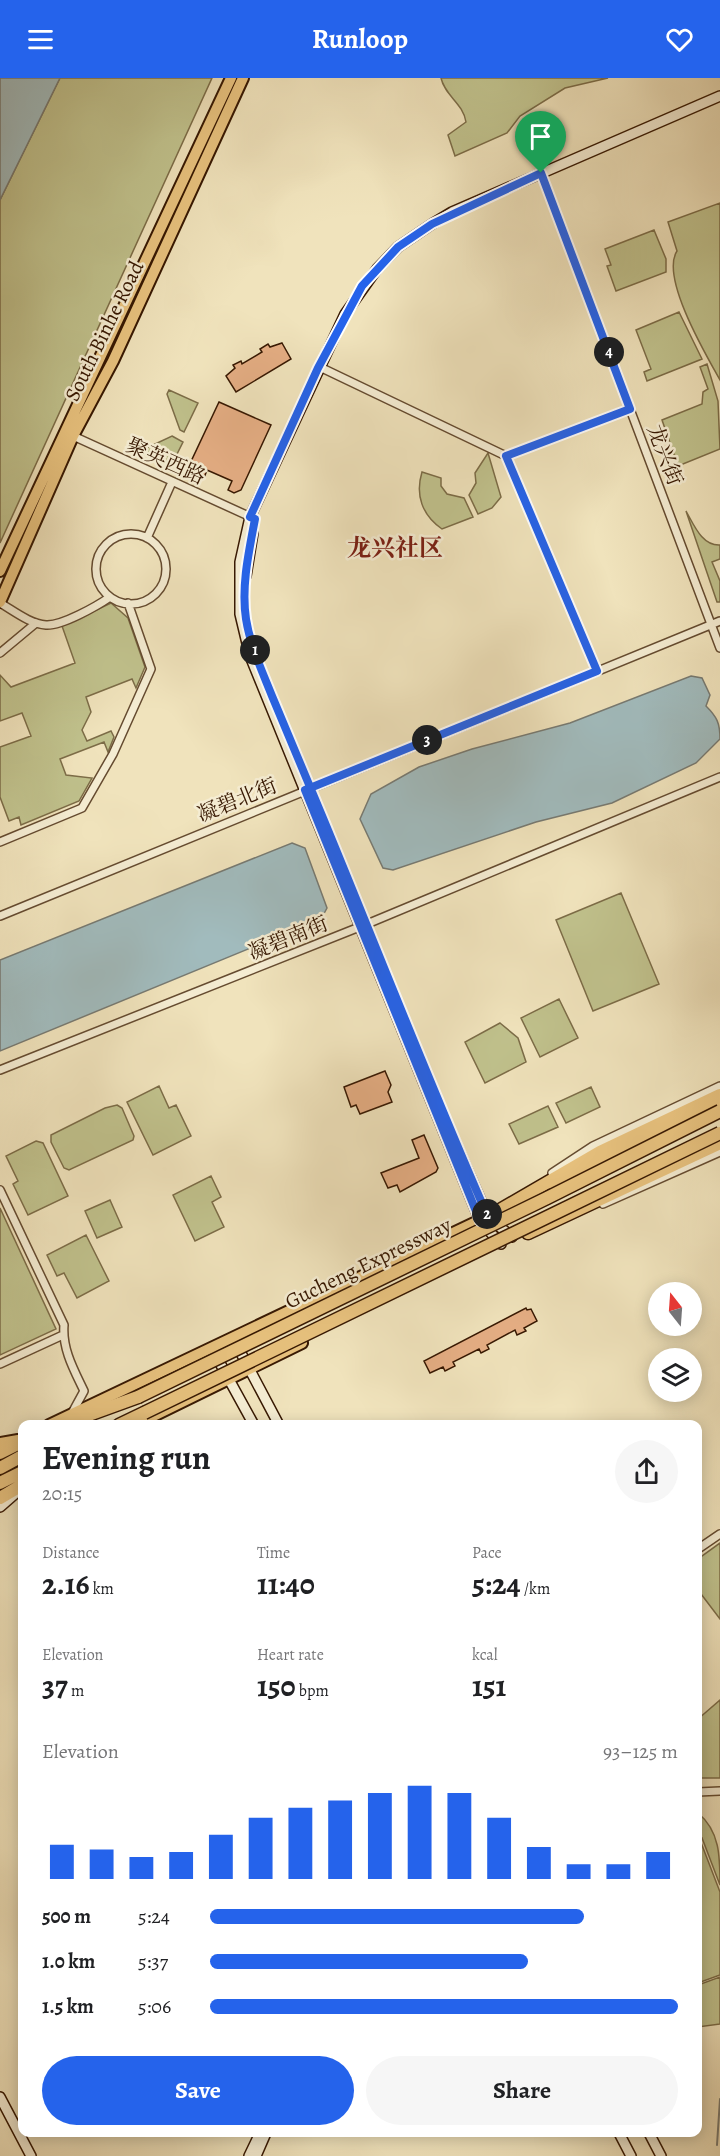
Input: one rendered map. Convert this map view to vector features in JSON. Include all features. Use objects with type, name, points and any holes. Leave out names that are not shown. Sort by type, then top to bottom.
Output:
[{"type":"highway","points":[[484,1219],[600,1152],[720,1095]]},
{"type":"highway","name":"Gucheng Expressway","points":[[75,1420],[138,1397],[720,1111]]},
{"type":"highway","name":"Gucheng Expressway","points":[[132,1420],[720,1133]]},
{"type":"highway","points":[[514,1239],[647,1179],[720,1141]]},
{"type":"highway","points":[[93,1420],[138,1397]]},
{"type":"highway","points":[[129,1420],[144,1413]]},
{"type":"highway","points":[[0,1451],[18,1442]]},
{"type":"highway","points":[[0,1468],[18,1458]]},
{"type":"highway","points":[[0,1483],[18,1474]]},
{"type":"highway","points":[[0,1498],[18,1488]]},
{"type":"main road","name":"South Binhe Road","points":[[0,602],[100,359],[231,78]]},
{"type":"main road","name":"South Binhe Road","points":[[0,571],[68,434],[113,361],[243,78]]},
{"type":"main road","points":[[501,1244],[484,1219],[438,1101],[308,789],[257,658],[246,618],[246,567],[253,518],[340,325],[370,278],[398,247],[432,224],[720,96]]},
{"type":"main road","points":[[253,518],[348,319],[367,290],[402,251],[455,217],[542,176],[720,101]]},
{"type":"main road","points":[[59,1420],[484,1219],[720,1103]]},
{"type":"main road","points":[[145,1420],[501,1244],[720,1141]]},
{"type":"main road","points":[[484,1219],[514,1239]]},
{"type":"main road","points":[[233,1338],[276,1420]]},
{"type":"main road","points":[[211,1348],[230,1378],[251,1420]]},
{"type":"main road","points":[[0,1443],[18,1440]]},
{"type":"main road","points":[[0,1491],[18,1482]]},
{"type":"main road","points":[[0,1507],[18,1490]]},
{"type":"main road","points":[[0,2090],[18,2124]]},
{"type":"main road","points":[[0,2097],[18,2129]]},
{"type":"main road","points":[[22,2137],[33,2156]]},
{"type":"main road","points":[[25,2137],[33,2156]]},
{"type":"main road","points":[[249,2156],[258,2137]]},
{"type":"main road","points":[[256,2156],[264,2137]]},
{"type":"main road","points":[[621,2137],[631,2156]]},
{"type":"main road","points":[[651,2137],[661,2156]]},
{"type":"street","name":"龙兴街","points":[[542,176],[720,648]]},
{"type":"street","points":[[324,369],[506,456],[597,671]]},
{"type":"street","points":[[506,456],[630,409]]},
{"type":"street","name":"聚英西路","points":[[68,434],[253,518]]},
{"type":"street","points":[[147,538],[172,482]]},
{"type":"street","points":[[135,534],[147,538],[158,546],[164,557],[166,569],[164,582],[157,593],[147,600],[128,603],[110,597],[101,587],[97,575],[97,562],[102,550],[122,535],[135,534]]},
{"type":"street","points":[[0,602],[36,623],[48,625],[61,622],[110,597]]},
{"type":"street","points":[[0,842],[82,808],[113,754],[151,669],[128,603]]},
{"type":"street","name":"凝碧北街","points":[[0,916],[720,621]]},
{"type":"street","points":[[0,653],[36,623]]},
{"type":"street","name":"凝碧南街","points":[[0,1070],[364,925],[720,777]]},
{"type":"street","points":[[484,1219],[593,1146],[720,1086]]},
{"type":"street","points":[[514,1239],[649,1186],[720,1152]]},
{"type":"street","points":[[0,1190],[64,1325],[63,1335],[69,1360],[84,1391],[72,1413]]},
{"type":"street","points":[[0,1364],[63,1335]]},
{"type":"street","points":[[702,1546],[720,1534]]},
{"type":"street","points":[[702,1791],[720,1791]]},
{"type":"green space","points":[[60,78],[212,78],[0,543],[0,200]]},
{"type":"green space","points":[[441,78],[608,78],[565,88],[520,116],[507,133],[455,156],[448,135],[466,122]]},
{"type":"green space","points":[[720,203],[720,380],[679,297],[673,263],[677,251],[668,222]]},
{"type":"green space","points":[[654,230],[666,259],[666,272],[616,291],[607,266],[611,265],[605,249]]},
{"type":"green space","points":[[679,312],[702,359],[647,381],[644,372],[651,369],[636,330]]},
{"type":"green space","points":[[707,364],[718,401],[720,449],[678,466],[662,420],[702,404],[703,392],[708,389],[700,367]]},
{"type":"green space","points":[[169,390],[198,403],[184,432],[180,430],[167,394]]},
{"type":"green space","points":[[172,436],[183,442],[172,464],[138,452]]},
{"type":"green space","points":[[488,453],[501,497],[492,508],[478,514],[469,495],[476,483],[475,473]]},
{"type":"green space","points":[[422,472],[441,478],[441,486],[447,494],[464,498],[473,517],[442,529],[435,523],[422,504],[419,489]]},
{"type":"green space","points":[[686,511],[703,538],[720,545],[720,559],[712,562],[720,581],[720,602],[717,602]]},
{"type":"green space","points":[[111,603],[128,618],[145,667],[136,688],[132,679],[86,697],[91,712],[82,730],[87,741],[111,731],[114,737],[108,752],[104,742],[60,759],[66,775],[92,778],[79,801],[21,825],[19,817],[9,821],[0,797],[0,747],[31,736],[22,713],[0,721],[0,675],[11,687],[75,663],[62,626]]},
{"type":"green space","points":[[621,893],[659,984],[593,1011],[556,920]]},
{"type":"green space","points":[[559,999],[578,1038],[540,1057],[521,1018]]},
{"type":"green space","points":[[500,1023],[518,1038],[526,1062],[485,1083],[465,1042]]},
{"type":"green space","points":[[159,1086],[169,1108],[176,1105],[191,1136],[153,1155],[127,1102]]},
{"type":"green space","points":[[591,1087],[600,1107],[566,1123],[556,1103]]},
{"type":"green space","points":[[117,1105],[122,1108],[134,1136],[133,1140],[69,1170],[64,1168],[51,1142],[51,1135],[105,1108]]},
{"type":"green space","points":[[548,1106],[558,1127],[519,1144],[509,1124]]},
{"type":"green space","points":[[36,1141],[43,1143],[68,1196],[28,1215],[13,1184],[18,1181],[6,1156]]},
{"type":"green space","points":[[211,1176],[221,1197],[212,1202],[224,1227],[195,1241],[173,1195]]},
{"type":"green space","points":[[110,1200],[122,1227],[97,1238],[85,1211]]},
{"type":"green space","points":[[0,1208],[56,1329],[0,1355]]},
{"type":"green space","points":[[86,1235],[109,1281],[77,1298],[64,1273],[57,1276],[47,1255]]},
{"type":"green space","points":[[720,1543],[720,1619],[702,1595],[702,1556]]},
{"type":"green space","points":[[720,1700],[720,1778],[702,1778],[702,1716]]},
{"type":"green space","points":[[702,1817],[715,1836],[719,1855],[720,1885],[702,1838]]},
{"type":"green space","points":[[702,1845],[720,1892],[720,1975],[702,1982]]},
{"type":"green space","points":[[720,1977],[720,2024],[702,2026],[702,1984]]},
{"type":"water","points":[[0,78],[60,78],[0,200]]},
{"type":"water","points":[[691,676],[702,678],[710,695],[706,706],[717,721],[720,733],[720,739],[696,763],[612,803],[536,822],[393,870],[383,868],[360,819],[371,794],[419,767],[472,749],[570,723]]},
{"type":"water","points":[[292,843],[305,848],[327,908],[321,919],[0,1051],[0,960]]},
{"type":"building","points":[[282,343],[291,359],[236,392],[226,376],[235,368],[233,365],[241,361],[242,364],[262,352],[260,349],[268,344],[270,347]]},
{"type":"building","points":[[219,402],[271,425],[241,490],[234,493],[228,490],[232,481],[207,470],[204,478],[187,470]]},
{"type":"building","points":[[385,1071],[391,1085],[388,1092],[392,1102],[360,1114],[356,1105],[351,1107],[344,1087]]},
{"type":"building","points":[[424,1135],[438,1168],[436,1172],[400,1192],[397,1185],[388,1188],[381,1173],[419,1158],[412,1140]]},
{"type":"building","points":[[526,1308],[531,1309],[537,1321],[524,1328],[526,1331],[517,1335],[515,1330],[487,1345],[489,1349],[481,1353],[479,1349],[453,1362],[455,1366],[445,1371],[443,1367],[430,1373],[424,1361]]},
{"type":"waterway","points":[[717,2145],[720,2099]]},
{"type":"district","name":"龙兴社区","points":[[395,548]]},
{"type":"route","points":[[541,173],[452,212],[432,224],[398,247],[362,286],[318,368],[250,517],[255,519],[246,567],[246,618],[257,658],[280,716],[310,788],[367,924],[438,1101],[488,1217],[480,1221],[305,790],[310,788],[597,671],[506,456],[630,409],[541,173]]}]
